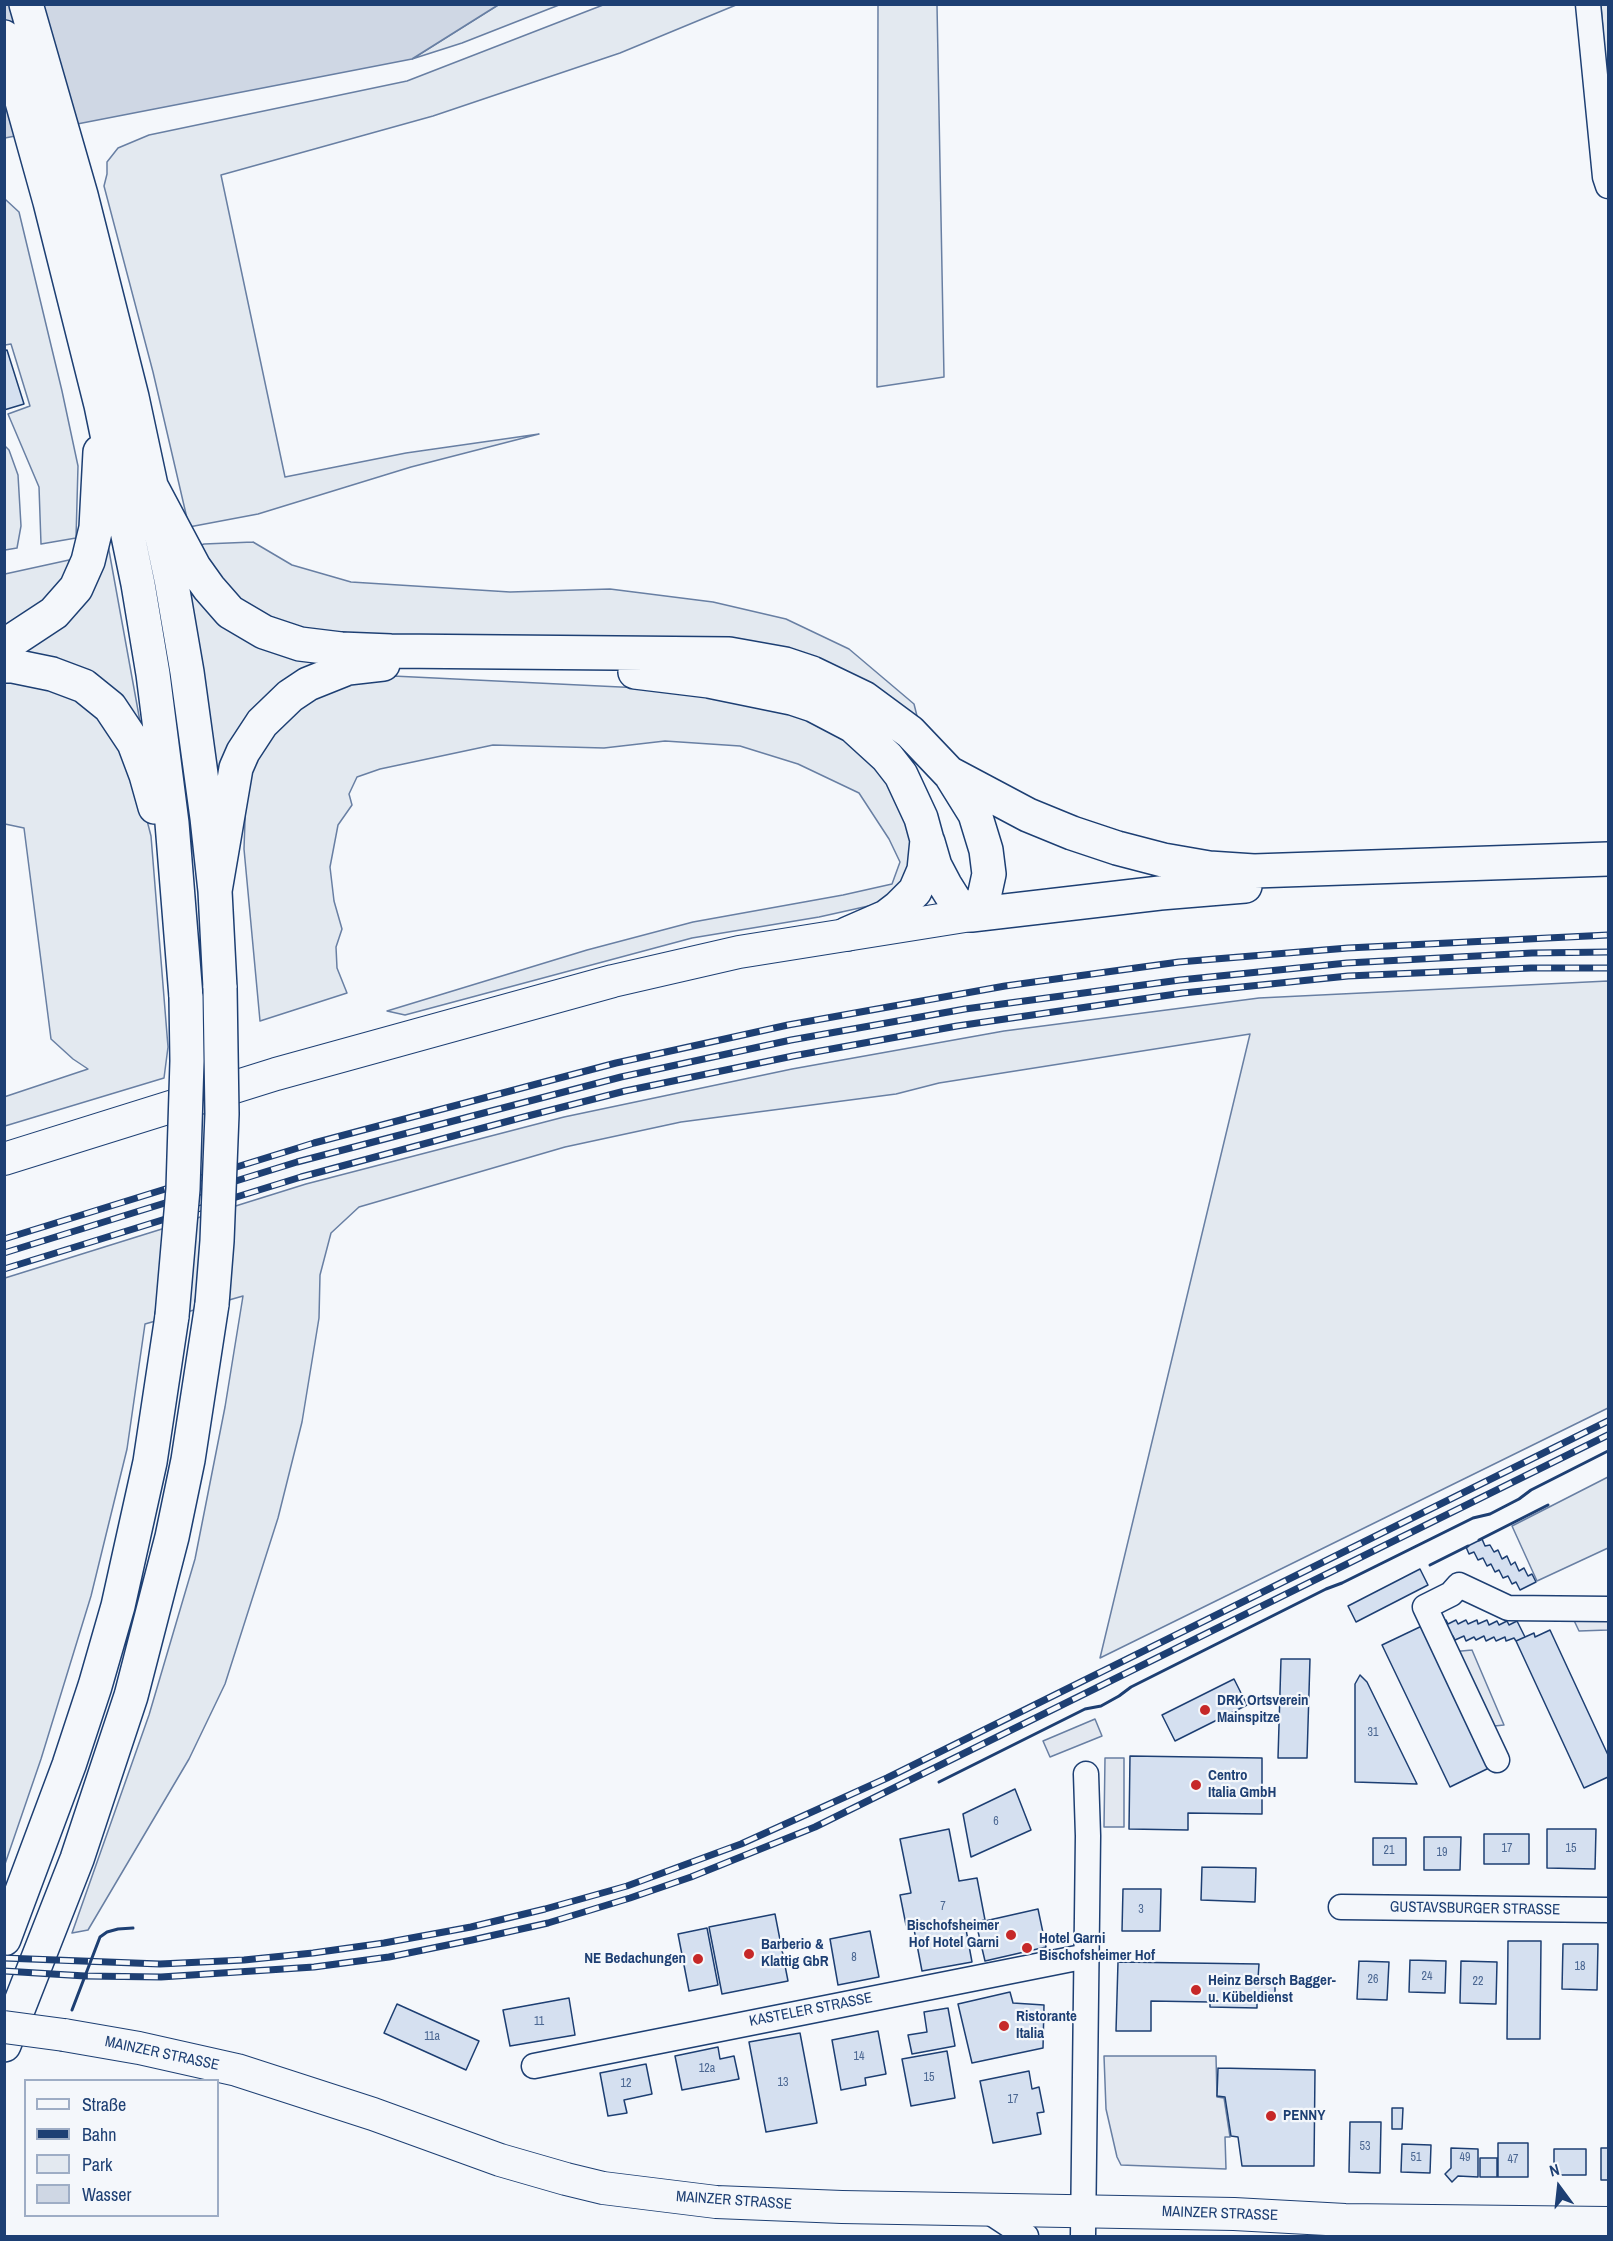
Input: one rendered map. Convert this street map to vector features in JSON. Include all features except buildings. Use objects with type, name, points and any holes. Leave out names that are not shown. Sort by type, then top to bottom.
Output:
[{"type":"highway","points":[[4,1939],[69,1765],[95,1686],[118,1606],[150,1462],[172,1316],[183,1189],[187,1061],[186,998],[179,898],[166,770],[153,674],[121,494],[101,405],[66,198],[26,4]]},
{"type":"highway","points":[[4,37],[66,198],[132,397],[152,488],[188,672],[207,818],[215,891],[220,988],[222,1114],[218,1230],[212,1304],[201,1382],[179,1504],[154,1614],[131,1696],[76,1859],[4,2045]]},
{"type":"highway","points":[[4,646],[54,613],[76,588],[88,561],[96,528],[101,405]]},
{"type":"highway","points":[[152,488],[194,567],[230,612],[264,632],[300,644],[341,649],[729,654],[757,658],[812,673],[864,698],[910,732],[949,772],[975,814],[986,850],[989,874],[984,897],[971,915]]},
{"type":"highway","points":[[215,891],[236,768],[251,737],[273,710],[308,684],[348,668],[369,665],[598,669],[654,673],[709,681],[792,698],[834,714],[853,726],[886,757],[912,796],[935,866],[945,885],[955,901],[971,915],[1160,893],[1276,884],[1396,868]]},
{"type":"highway","points":[[4,666],[52,674],[84,686],[110,707],[134,743],[146,775],[179,898]]},
{"type":"highway","points":[[949,772],[1017,810],[1072,833],[1163,860],[1209,868],[1254,871],[1396,868],[1470,863],[1608,859]]},
{"type":"highway","points":[[847,934],[886,917],[915,891],[924,870],[927,840]]},
{"type":"highway","points":[[1276,884],[1608,878]]},
{"type":"main road","points":[[4,1159],[276,1074],[591,987],[739,952],[971,915]]},
{"type":"main road","name":"MAINZER STRASSE","points":[[4,2028],[64,2035],[139,2048],[237,2070],[373,2114],[500,2160],[603,2188],[716,2202],[985,2209],[1083,2224],[1234,2214],[1344,2228],[1488,2229],[1608,2223]]},
{"type":"street","points":[[1588,4],[1605,177],[1608,186]]},
{"type":"street","points":[[1497,1760],[1425,1607],[1451,1594],[1459,1585],[1508,1608],[1608,1609]]},
{"type":"street","points":[[1083,2224],[1087,1956],[1086,1774]]},
{"type":"street","name":"GUSTAVSBURGER STRASSE","points":[[1341,1907],[1608,1911]]},
{"type":"street","name":"KASTELER STRASSE","points":[[534,2066],[1087,1956]]},
{"type":"street","points":[[985,2209],[1026,2236]]},
{"type":"green space","points":[[498,5],[559,5],[462,43],[412,59]]},
{"type":"green space","points":[[603,5],[736,5],[620,53],[433,116],[221,175],[285,477],[406,453],[539,434],[411,467],[258,514],[189,527],[153,372],[104,186],[107,162],[118,148],[149,135],[407,81]]},
{"type":"green space","points":[[878,5],[937,5],[944,377],[877,387]]},
{"type":"green space","points":[[1601,5],[1608,5],[1608,98]]},
{"type":"green space","points":[[6,200],[19,212],[78,466],[76,538],[41,544],[39,487],[8,414],[30,406],[11,344],[5,345],[4,202]]},
{"type":"green space","points":[[5,446],[9,450],[18,475],[21,526],[17,548],[5,550]]},
{"type":"green space","points":[[106,534],[145,749],[126,712],[8,655]]},
{"type":"green space","points":[[253,542],[292,565],[351,582],[510,592],[610,589],[713,602],[786,619],[849,649],[914,704],[917,716],[909,719],[865,689],[292,631],[236,601],[196,547],[204,544]]},
{"type":"green space","points":[[69,560],[67,576],[53,599],[5,632],[5,574]]},
{"type":"green space","points":[[186,581],[353,660],[302,677],[223,819]]},
{"type":"green space","points":[[393,676],[641,688],[768,706],[811,721],[852,744],[902,797],[917,873],[882,903],[819,917],[692,938],[405,1015],[387,1011],[587,950],[693,922],[892,884],[900,862],[889,839],[859,793],[798,764],[740,746],[665,741],[604,748],[493,745],[380,769],[357,777],[349,794],[352,805],[338,825],[330,867],[334,901],[342,929],[336,947],[337,968],[347,993],[260,1021],[244,849],[246,792],[258,747],[289,711],[349,681]]},
{"type":"green space","points":[[4,679],[66,690],[111,721],[133,766],[151,836],[168,1047],[164,1078],[5,1126],[4,1097],[88,1069],[51,1039],[24,828],[5,824]]},
{"type":"green space","points":[[1608,981],[1608,1408],[1100,1658],[1250,1034],[939,1083],[896,1094],[681,1122],[565,1147],[359,1207],[331,1233],[320,1275],[319,1318],[302,1422],[278,1518],[225,1684],[189,1759],[88,1930],[72,1933],[149,1715],[195,1559],[225,1407],[243,1296],[145,1324],[127,1449],[91,1596],[41,1759],[5,1864],[5,1278],[306,1184],[564,1117],[792,1069],[1004,1031],[1259,998]]},
{"type":"green space","points":[[1608,1477],[1608,1548],[1537,1581],[1512,1526]]},
{"type":"shaded area","points":[[1571,1614],[1608,1614],[1608,1630],[1579,1631]]},
{"type":"shaded area","points":[[1472,1650],[1504,1725],[1485,1727],[1451,1652]]},
{"type":"shaded area","points":[[1095,1719],[1102,1736],[1050,1757],[1043,1741]]},
{"type":"shaded area","points":[[1105,1758],[1124,1758],[1124,1827],[1104,1827]]},
{"type":"shaded area","points":[[1104,2056],[1216,2056],[1217,2097],[1224,2098],[1230,2137],[1225,2137],[1226,2169],[1121,2165],[1106,2109]]},
{"type":"water","points":[[5,5],[498,5],[412,59],[5,138]]},
{"type":"railway","points":[[4,1239],[314,1143],[616,1063],[788,1025],[1005,986],[1179,962],[1348,948],[1608,935]]},
{"type":"railway","points":[[4,1253],[297,1162],[621,1077],[791,1040],[965,1009],[1180,980],[1347,963],[1532,953],[1608,952]]},
{"type":"railway","points":[[4,1269],[301,1177],[625,1091],[793,1056],[957,1026],[1183,993],[1348,976],[1531,968],[1608,968]]},
{"type":"railway","points":[[4,1958],[160,1964],[244,1960],[313,1953],[471,1927],[627,1886],[741,1844],[887,1778],[1608,1421]]},
{"type":"railway","points":[[4,1971],[85,1976],[161,1977],[314,1967],[389,1957],[472,1940],[548,1923],[630,1898],[691,1877],[815,1827],[1608,1435]]},
{"type":"wall","points":[[939,1782],[1085,1709],[1101,1706],[1131,1687],[1326,1589],[1473,1518],[1490,1514],[1531,1490],[1608,1451]]},
{"type":"wall","points":[[1479,1540],[1548,1505]]},
{"type":"wall","points":[[1430,1565],[1468,1546]]},
{"type":"wall","points":[[72,2010],[100,1937],[107,1932],[133,1928]]},
{"type":"place","name":"DRK Ortsverein Mainspitze","points":[[1205,1710]]},
{"type":"place","name":"Centro Italia GmbH","points":[[1196,1785]]},
{"type":"place","name":"Bischofsheimer Hof Hotel Garni","points":[[1011,1935]]},
{"type":"place","name":"Hotel Garni Bischofsheimer Hof","points":[[1027,1948]]},
{"type":"place","name":"Barberio & Klattig GbR","points":[[749,1954]]},
{"type":"place","name":"NE Bedachungen","points":[[698,1959]]},
{"type":"place","name":"Heinz Bersch Bagger- u. Kübeldienst","points":[[1196,1990]]},
{"type":"place","name":"Ristorante Italia","points":[[1004,2026]]},
{"type":"place","name":"PENNY","points":[[1271,2116]]}]
